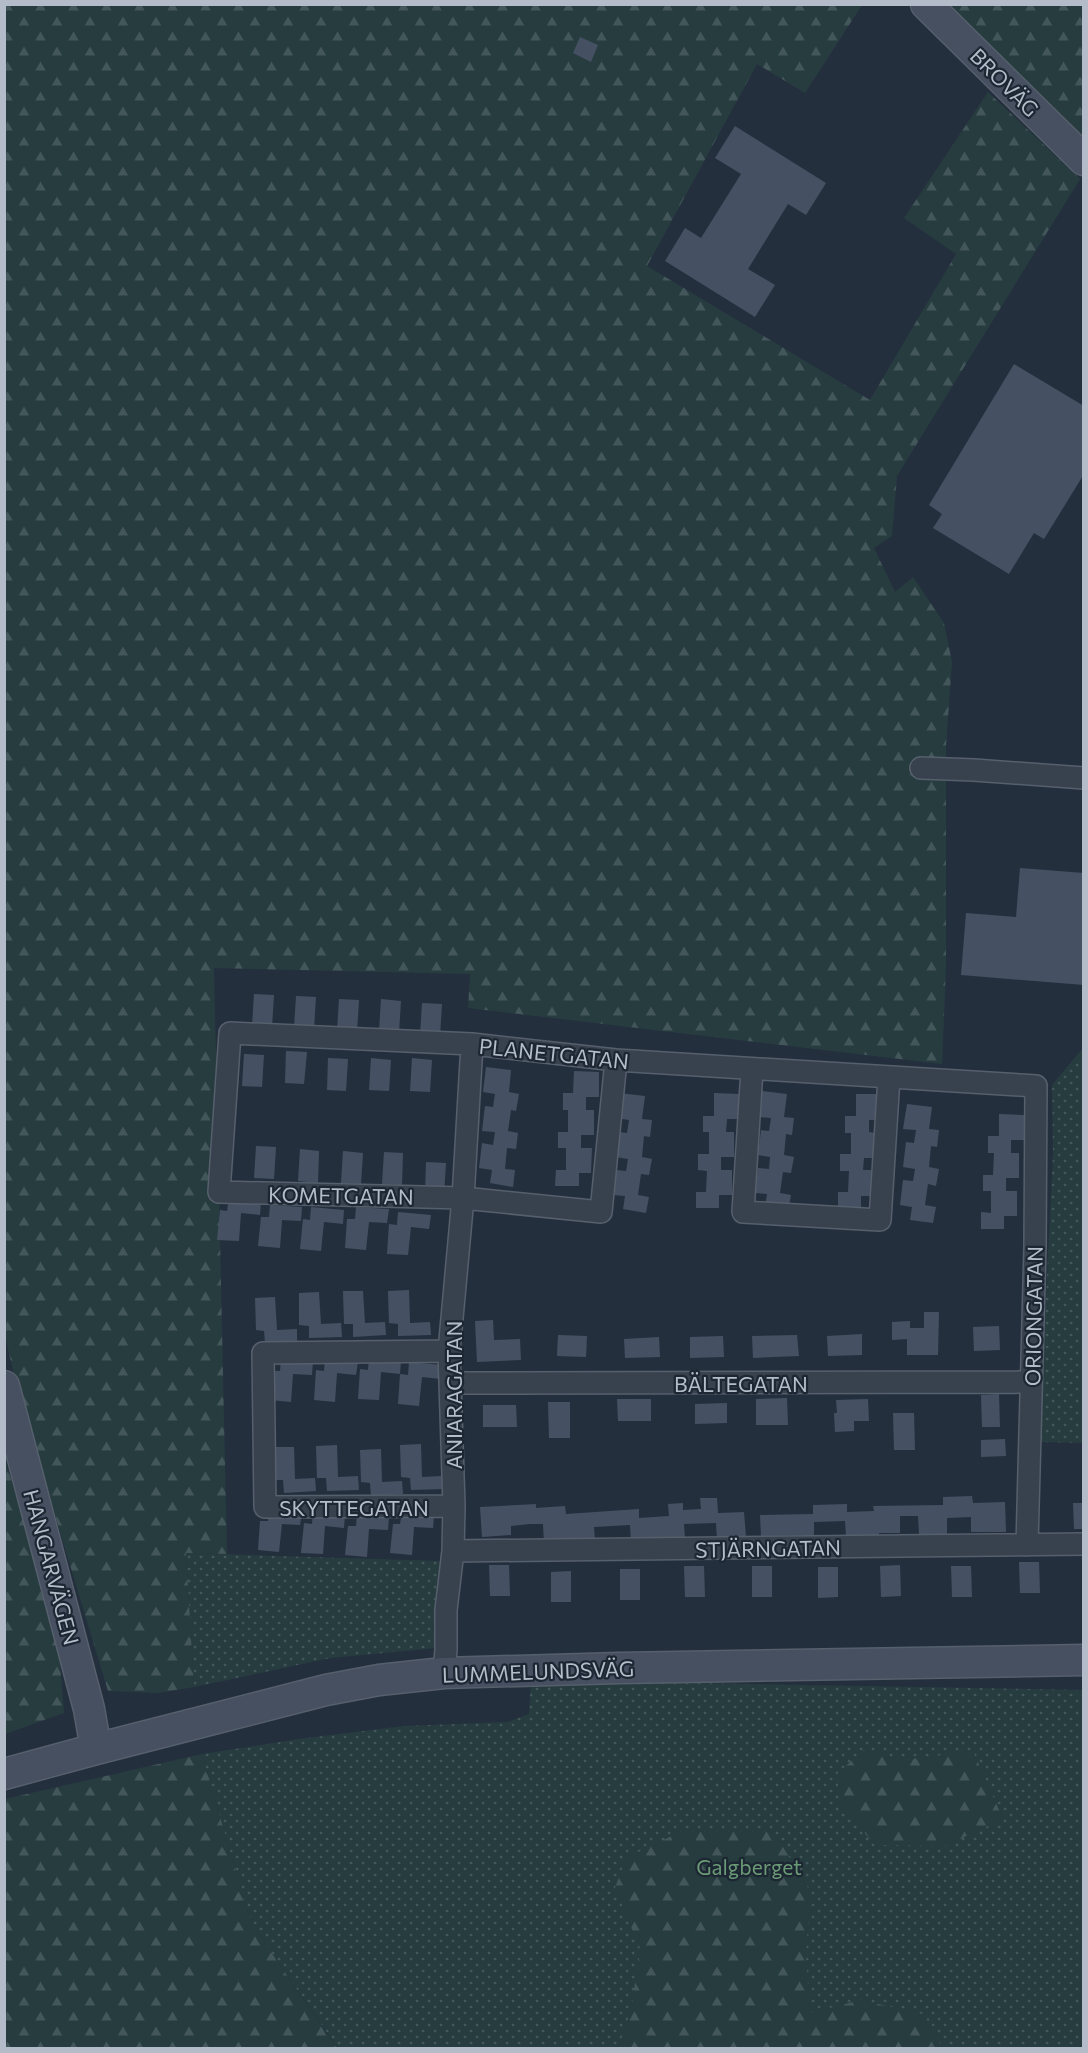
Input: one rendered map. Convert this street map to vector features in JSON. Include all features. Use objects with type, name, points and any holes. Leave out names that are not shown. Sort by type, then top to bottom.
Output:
[{"type":"main road","name":"BROVÄG","points":[[926,4],[1083,160]]},
{"type":"main road","name":"HANGARVÄGEN","points":[[4,1386],[89,1709],[96,1749]]},
{"type":"main road","name":"LUMMELUNDSVÄG","points":[[4,1774],[326,1690],[379,1680],[444,1673],[1083,1660]]},
{"type":"street","points":[[921,768],[1083,778]]},
{"type":"street","name":"PLANETGATAN","points":[[219,1192],[230,1033],[472,1044],[616,1060],[1036,1086]]},
{"type":"street","name":"ANIARAGATAN","points":[[444,1673],[454,1506],[449,1351],[463,1198],[472,1044]]},
{"type":"street","name":"KOMETGATAN","points":[[219,1192],[463,1198],[601,1212],[616,1060]]},
{"type":"street","points":[[752,1069],[743,1212],[834,1218],[880,1220],[889,1077]]},
{"type":"street","name":"ORIONGATAN","points":[[1027,1545],[1035,1247],[1036,1086]]},
{"type":"street","name":"SKYTTEGATAN","points":[[449,1351],[263,1353],[265,1508],[454,1506]]},
{"type":"street","name":"BÄLTEGATAN","points":[[450,1383],[1031,1382]]},
{"type":"street","name":"STJÄRNGATAN","points":[[453,1551],[1083,1544]]},
{"type":"green space","points":[[4,5],[862,5],[805,93],[757,64],[647,266],[870,400],[956,254],[904,218],[988,92],[1080,179],[897,476],[892,536],[874,548],[895,592],[913,577],[944,623],[952,662],[946,746],[946,967],[942,1064],[468,1008],[470,974],[214,968],[227,1554],[186,1553],[194,1687],[158,1693],[108,1691],[19,1396],[5,1336]]},
{"type":"green space","points":[[950,5],[1083,5],[1083,140]]},
{"type":"green space","points":[[1083,1048],[1083,1443],[1039,1442],[1053,1154],[1052,1085]]},
{"type":"green space","points":[[4,1455],[58,1639],[64,1713],[5,1734]]},
{"type":"green space","points":[[186,1553],[441,1561],[436,1648],[331,1658],[194,1687]]},
{"type":"green space","name":"Galgberget","points":[[531,1680],[1083,1690],[1083,2048],[661,2048],[631,2012],[618,2048],[337,2047],[271,1952],[248,1914],[202,1754],[403,1726],[507,1722],[529,1714]]},
{"type":"green space","points":[[863,1750],[904,1760],[973,1751],[1003,1819],[945,1846],[875,1845],[843,1808],[836,1775]]},
{"type":"green space","points":[[202,1754],[248,1914],[271,1952],[337,2048],[5,2048],[5,1799]]},
{"type":"green space","points":[[680,1832],[774,1832],[810,1891],[806,1956],[810,2013],[861,2000],[927,2015],[942,2048],[618,2048],[631,2011],[640,1948],[615,1888],[626,1858]]},
{"type":"building","points":[[580,37],[598,45],[591,62],[573,53]]},
{"type":"building","points":[[735,126],[826,183],[806,215],[788,204],[748,269],[775,285],[755,317],[665,261],[685,228],[701,238],[741,174],[715,158]]},
{"type":"building","points":[[1014,364],[1084,406],[1084,474],[1044,539],[1034,533],[1009,574],[933,528],[942,514],[929,505]]},
{"type":"building","points":[[1020,868],[1084,873],[1084,985],[961,975],[966,913],[1016,917]]},
{"type":"building","points":[[254,994],[274,995],[272,1027],[252,1026]]},
{"type":"building","points":[[296,996],[316,997],[314,1029],[294,1028]]},
{"type":"building","points":[[339,999],[359,1000],[357,1032],[337,1031]]},
{"type":"building","points":[[381,999],[401,1001],[399,1033],[379,1031]]},
{"type":"building","points":[[422,1003],[442,1004],[440,1036],[420,1035]]},
{"type":"building","points":[[286,1051],[307,1052],[304,1084],[285,1083]]},
{"type":"building","points":[[244,1054],[264,1055],[262,1087],[242,1086]]},
{"type":"building","points":[[328,1058],[348,1059],[346,1091],[327,1090]]},
{"type":"building","points":[[371,1058],[391,1060],[389,1091],[369,1090]]},
{"type":"building","points":[[412,1058],[432,1060],[430,1092],[410,1091]]},
{"type":"building","points":[[486,1067],[511,1070],[509,1092],[519,1094],[516,1111],[511,1110],[508,1131],[518,1133],[516,1149],[507,1148],[505,1169],[515,1170],[513,1187],[490,1183],[492,1170],[479,1168],[482,1143],[493,1145],[495,1132],[482,1131],[485,1106],[493,1107],[495,1094],[483,1092]]},
{"type":"building","points":[[574,1071],[599,1072],[599,1097],[586,1097],[586,1110],[594,1110],[594,1135],[581,1135],[581,1148],[592,1148],[591,1173],[579,1173],[579,1186],[555,1186],[556,1170],[566,1170],[566,1148],[558,1148],[558,1132],[568,1132],[568,1110],[563,1110],[563,1093],[573,1093]]},
{"type":"building","points":[[761,1091],[787,1094],[784,1117],[794,1118],[792,1135],[786,1134],[784,1155],[794,1157],[791,1173],[783,1172],[780,1193],[791,1195],[788,1211],[765,1207],[767,1194],[755,1193],[758,1168],[769,1169],[770,1157],[758,1155],[761,1130],[769,1131],[771,1118],[759,1117]]},
{"type":"building","points":[[619,1093],[645,1096],[642,1119],[652,1120],[650,1137],[644,1136],[642,1157],[652,1159],[649,1175],[641,1174],[638,1195],[649,1197],[646,1213],[623,1209],[625,1196],[613,1195],[616,1170],[626,1171],[628,1159],[616,1157],[619,1132],[627,1133],[629,1120],[616,1118]]},
{"type":"building","points":[[714,1093],[739,1094],[739,1119],[727,1119],[726,1132],[734,1132],[734,1157],[721,1157],[721,1170],[732,1170],[732,1195],[719,1195],[719,1208],[696,1208],[696,1192],[706,1192],[707,1171],[698,1170],[698,1154],[709,1154],[709,1132],[703,1132],[703,1116],[714,1116]]},
{"type":"building","points":[[856,1094],[882,1094],[881,1120],[869,1120],[869,1132],[876,1133],[876,1158],[864,1158],[863,1170],[874,1170],[874,1196],[861,1196],[861,1209],[838,1209],[838,1192],[848,1192],[849,1171],[840,1171],[840,1154],[851,1154],[851,1133],[845,1133],[845,1116],[856,1116]]},
{"type":"building","points":[[907,1104],[932,1107],[929,1129],[939,1130],[937,1147],[931,1146],[929,1167],[939,1169],[936,1186],[928,1184],[925,1205],[936,1207],[933,1223],[910,1220],[912,1207],[900,1205],[903,1180],[913,1181],[915,1169],[903,1167],[906,1142],[914,1143],[916,1130],[903,1129]]},
{"type":"building","points":[[999,1114],[1024,1115],[1024,1140],[1011,1140],[1011,1153],[1019,1153],[1019,1178],[1006,1178],[1006,1191],[1017,1191],[1017,1216],[1004,1216],[1004,1229],[981,1229],[981,1212],[991,1213],[991,1191],[983,1191],[983,1175],[993,1175],[994,1153],[988,1153],[988,1136],[999,1136]]},
{"type":"building","points":[[256,1146],[276,1147],[274,1179],[254,1178]]},
{"type":"building","points":[[300,1149],[319,1151],[318,1183],[298,1181]]},
{"type":"building","points":[[343,1151],[363,1153],[361,1184],[341,1183]]},
{"type":"building","points":[[384,1152],[403,1153],[402,1185],[382,1184]]},
{"type":"building","points":[[426,1162],[446,1163],[444,1195],[425,1194]]},
{"type":"building","points":[[229,1198],[261,1201],[260,1215],[241,1213],[239,1241],[217,1240],[220,1210],[227,1211]]},
{"type":"building","points":[[270,1205],[302,1207],[301,1221],[282,1220],[280,1248],[258,1246],[261,1217],[269,1217]]},
{"type":"building","points":[[311,1207],[344,1210],[343,1224],[324,1222],[321,1251],[300,1249],[303,1219],[310,1220]]},
{"type":"building","points":[[356,1207],[389,1209],[387,1223],[369,1222],[366,1250],[345,1248],[347,1219],[355,1219]]},
{"type":"building","points":[[398,1212],[431,1215],[429,1229],[411,1227],[408,1255],[387,1254],[389,1224],[397,1225]]},
{"type":"building","points":[[409,1290],[410,1323],[430,1322],[431,1335],[398,1336],[398,1324],[389,1323],[388,1291]]},
{"type":"building","points":[[343,1291],[363,1291],[365,1323],[385,1322],[386,1335],[353,1337],[353,1324],[344,1324]]},
{"type":"building","points":[[319,1292],[321,1324],[341,1323],[342,1337],[309,1338],[309,1326],[299,1325],[299,1293]]},
{"type":"building","points":[[275,1297],[277,1330],[297,1329],[297,1342],[265,1343],[264,1331],[256,1330],[255,1298]]},
{"type":"building","points":[[924,1312],[939,1312],[938,1355],[907,1355],[907,1339],[892,1340],[892,1322],[910,1321],[910,1328],[924,1328]]},
{"type":"building","points":[[493,1320],[494,1340],[520,1339],[521,1360],[477,1362],[475,1321]]},
{"type":"building","points":[[999,1326],[1000,1350],[974,1351],[973,1327]]},
{"type":"building","points":[[862,1334],[862,1355],[828,1356],[827,1336]]},
{"type":"building","points":[[558,1335],[587,1336],[586,1357],[557,1356]]},
{"type":"building","points":[[797,1335],[799,1356],[753,1358],[752,1336]]},
{"type":"building","points":[[723,1336],[724,1357],[690,1358],[690,1337]]},
{"type":"building","points":[[659,1337],[660,1357],[625,1358],[624,1339]]},
{"type":"building","points":[[369,1357],[401,1360],[400,1374],[381,1372],[379,1400],[358,1399],[360,1369],[368,1370]]},
{"type":"building","points":[[325,1358],[358,1361],[356,1375],[337,1373],[335,1402],[314,1400],[316,1370],[324,1371]]},
{"type":"building","points":[[281,1359],[313,1361],[312,1375],[293,1374],[291,1402],[269,1400],[272,1371],[280,1371]]},
{"type":"building","points":[[409,1362],[442,1365],[441,1379],[422,1377],[419,1406],[398,1404],[400,1374],[408,1375]]},
{"type":"building","points":[[999,1394],[1000,1427],[982,1427],[981,1395]]},
{"type":"building","points":[[787,1398],[788,1425],[756,1425],[756,1399]]},
{"type":"building","points":[[617,1399],[651,1399],[651,1421],[618,1421]]},
{"type":"building","points":[[868,1399],[869,1421],[854,1421],[854,1431],[835,1432],[836,1400]]},
{"type":"building","points":[[548,1402],[570,1402],[570,1438],[549,1438]]},
{"type":"building","points":[[727,1403],[727,1423],[695,1424],[695,1404]]},
{"type":"building","points":[[483,1405],[516,1405],[517,1427],[483,1427]]},
{"type":"building","points":[[893,1413],[914,1413],[915,1450],[894,1450]]},
{"type":"building","points":[[1005,1439],[1006,1456],[981,1457],[981,1440]]},
{"type":"building","points":[[421,1444],[422,1477],[442,1476],[443,1489],[411,1490],[410,1478],[401,1477],[400,1445]]},
{"type":"building","points":[[337,1445],[338,1477],[358,1476],[359,1490],[327,1491],[326,1478],[317,1478],[316,1446]]},
{"type":"building","points":[[273,1447],[294,1447],[295,1479],[315,1478],[316,1491],[284,1493],[283,1480],[274,1480]]},
{"type":"building","points":[[381,1449],[382,1482],[402,1481],[403,1494],[371,1496],[370,1483],[361,1482],[360,1450]]},
{"type":"building","points":[[972,1496],[973,1503],[1005,1502],[1006,1532],[971,1532],[971,1517],[947,1518],[947,1534],[919,1534],[918,1516],[900,1516],[900,1533],[879,1533],[879,1536],[846,1536],[845,1521],[814,1522],[814,1535],[761,1536],[760,1515],[813,1514],[813,1505],[847,1504],[847,1512],[874,1511],[873,1506],[943,1505],[943,1497]]},
{"type":"building","points":[[700,1498],[717,1498],[718,1513],[744,1512],[746,1537],[717,1539],[716,1523],[684,1524],[685,1539],[631,1542],[630,1525],[594,1527],[595,1540],[544,1543],[543,1524],[511,1526],[511,1535],[482,1537],[480,1507],[536,1504],[536,1508],[565,1506],[566,1514],[639,1509],[639,1518],[669,1516],[668,1504],[683,1503],[683,1510],[701,1509]]},
{"type":"building","points":[[1073,1503],[1084,1503],[1084,1529],[1074,1529]]},
{"type":"building","points":[[269,1509],[302,1512],[300,1525],[282,1524],[279,1552],[258,1550],[260,1521],[268,1521]]},
{"type":"building","points":[[313,1511],[345,1514],[344,1528],[325,1526],[323,1554],[301,1553],[304,1523],[312,1524]]},
{"type":"building","points":[[402,1512],[434,1514],[433,1528],[414,1527],[412,1555],[390,1553],[393,1524],[400,1524]]},
{"type":"building","points":[[357,1514],[389,1516],[388,1530],[369,1529],[367,1557],[345,1555],[348,1526],[356,1526]]},
{"type":"building","points":[[1019,1562],[1039,1562],[1040,1593],[1020,1593]]},
{"type":"building","points":[[489,1565],[509,1565],[510,1596],[490,1596]]},
{"type":"building","points":[[900,1565],[901,1596],[881,1597],[880,1566]]},
{"type":"building","points":[[684,1566],[704,1566],[705,1597],[685,1597]]},
{"type":"building","points":[[752,1566],[772,1566],[772,1597],[752,1597]]},
{"type":"building","points":[[951,1566],[971,1566],[972,1597],[952,1597]]},
{"type":"building","points":[[818,1567],[838,1567],[838,1597],[818,1598]]},
{"type":"building","points":[[620,1569],[640,1569],[640,1600],[620,1600]]},
{"type":"building","points":[[571,1571],[571,1602],[551,1602],[551,1572]]}]
